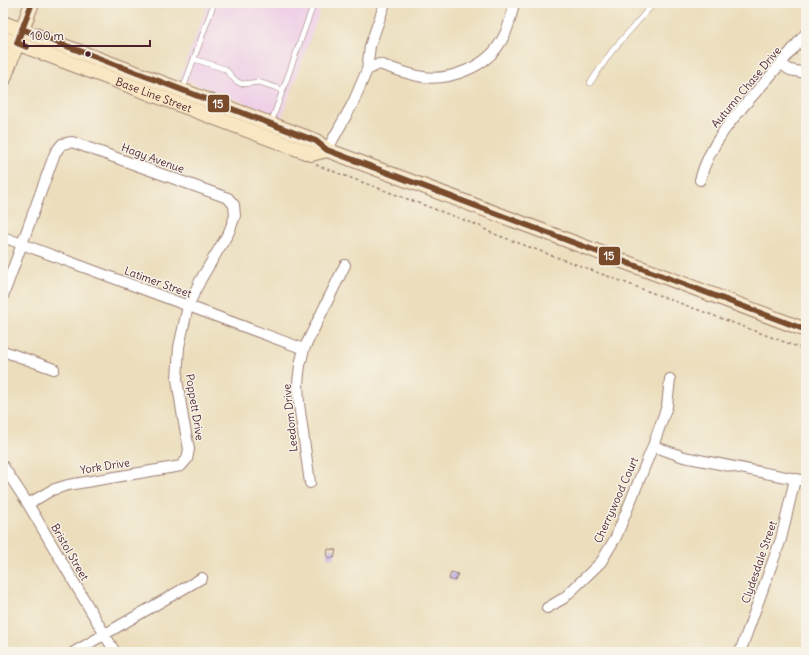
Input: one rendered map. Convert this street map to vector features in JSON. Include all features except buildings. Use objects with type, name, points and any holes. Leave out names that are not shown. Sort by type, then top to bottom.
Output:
[{"type":"main road","points":[[3,81],[32,3]]},
{"type":"main road","name":"Base Line Street","points":[[3,22],[316,141],[327,150],[806,330]]},
{"type":"main road","name":"Base Line Street","points":[[3,38],[311,154],[327,150]]},
{"type":"main road","points":[[119,82],[138,83],[172,94],[181,93],[182,90]]},
{"type":"street","points":[[327,150],[353,103],[367,70],[370,46],[385,3]]},
{"type":"street","points":[[367,70],[379,64],[423,77],[445,77],[466,71],[485,60],[500,44],[508,26],[514,3]]},
{"type":"street","name":"Autumn Chase Drive","points":[[700,180],[704,165],[713,146],[736,115],[806,33]]},
{"type":"street","points":[[781,64],[790,70],[806,74]]},
{"type":"street","name":"Hagy Avenue","points":[[22,244],[55,153],[62,144],[72,142],[228,198],[234,205]]},
{"type":"street","name":"Poppett Drive","points":[[187,458],[190,449],[183,418],[177,379],[179,347],[188,306],[201,279],[230,232],[235,216],[234,205]]},
{"type":"street","name":"Latimer Street","points":[[3,237],[304,349]]},
{"type":"street","points":[[3,296],[22,244]]},
{"type":"street","name":"Leedom Drive","points":[[310,483],[299,404],[298,382],[304,349],[345,265]]},
{"type":"street","points":[[3,351],[54,369]]},
{"type":"street","name":"Cherrywood Court","points":[[546,608],[564,598],[601,562],[616,537],[668,406],[670,379]]},
{"type":"street","points":[[653,446],[684,457],[806,481]]},
{"type":"street","name":"York Drive","points":[[28,504],[52,490],[68,485],[181,466],[187,458]]},
{"type":"street","name":"Bristol Street","points":[[3,466],[28,504],[115,652]]},
{"type":"street","name":"Clydesdale Street","points":[[740,652],[781,539],[795,479]]},
{"type":"street","points":[[74,652],[202,578]]},
{"type":"lane","points":[[182,90],[214,3]]},
{"type":"lane","points":[[271,124],[314,3]]},
{"type":"lane","points":[[590,83],[612,51],[654,3]]},
{"type":"lane","points":[[194,59],[225,69],[236,81],[242,84],[258,82],[283,90]]},
{"type":"path","points":[[310,162],[480,226],[489,232],[806,350]]},
{"type":"shaded area","points":[[208,3],[323,3],[282,117],[180,78]]},
{"type":"transit line","name":"15","points":[[27,47],[17,43],[32,3]]},
{"type":"transit line","name":"15","points":[[22,29],[316,141],[327,150],[806,330]]}]
